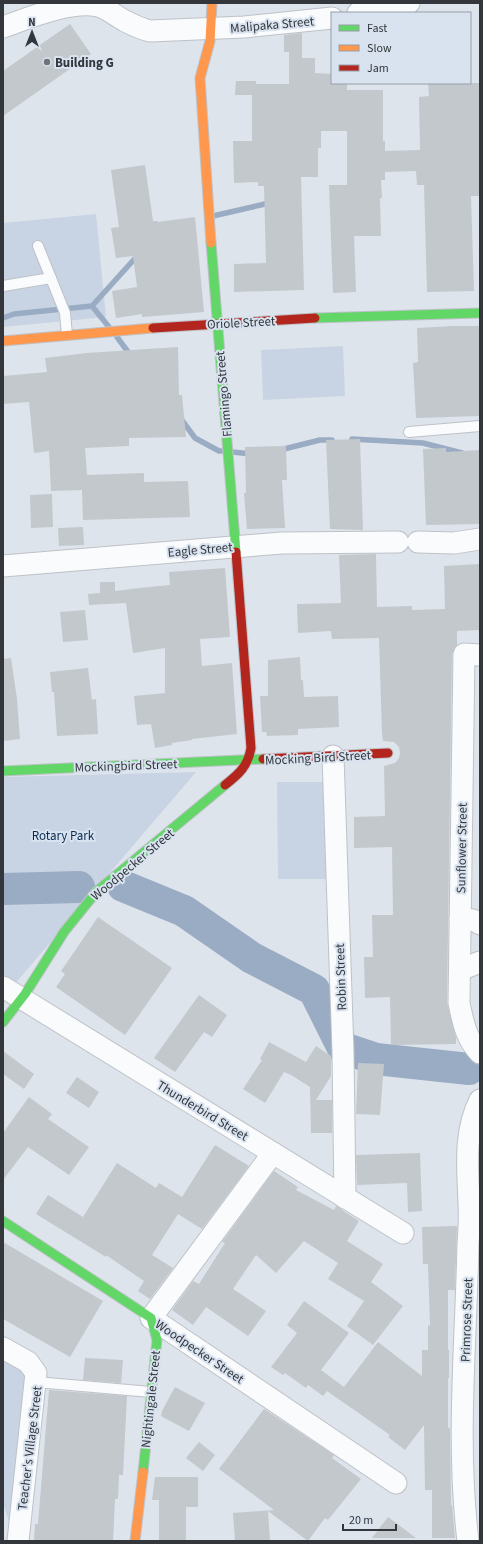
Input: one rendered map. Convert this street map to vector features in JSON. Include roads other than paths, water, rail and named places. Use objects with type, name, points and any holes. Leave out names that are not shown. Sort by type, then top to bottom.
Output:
[{"type":"street","name":"Flamingo Street","points":[[212,3],[212,29],[202,64],[200,78],[208,218],[236,546],[251,748],[249,760]]},
{"type":"street","points":[[363,12],[409,3]]},
{"type":"street","name":"Malipaka Street","points":[[3,27],[66,7],[84,5],[98,6],[110,11],[137,27],[150,31],[286,24],[331,18]]},
{"type":"street","name":"Oriole Street","points":[[3,341],[217,323],[312,318],[480,314]]},
{"type":"street","name":"Eagle Street","points":[[3,566],[236,546],[340,541],[454,543],[480,539]]},
{"type":"street","name":"Sunflower Street","points":[[480,655],[464,654],[470,922],[460,970],[459,1003],[464,1028],[474,1047],[480,1053]]},
{"type":"street","name":"Mocking Bird Street","points":[[249,760],[388,753]]},
{"type":"street","name":"Robin Street","points":[[333,756],[343,1044],[344,1198]]},
{"type":"street","name":"Mockingbird Street","points":[[3,771],[249,760]]},
{"type":"street","name":"Woodpecker Street","points":[[3,1022],[34,980],[64,932],[96,890],[170,832],[242,771],[249,760]]},
{"type":"street","points":[[460,970],[480,962]]},
{"type":"street","name":"Thunderbird Street","points":[[3,987],[23,996],[344,1198],[403,1233]]},
{"type":"street","name":"Primrose Street","points":[[468,1541],[465,1516],[463,1394],[473,1317],[475,1211],[467,1143],[473,1114],[480,1100]]},
{"type":"street","points":[[151,1318],[273,1153]]},
{"type":"street","name":"Woodpecker Street","points":[[3,1221],[151,1318],[396,1483]]},
{"type":"street","name":"Nightingale Street","points":[[135,1541],[157,1340],[151,1318]]},
{"type":"street","name":"Teacher's Village Street","points":[[3,1348],[33,1366],[36,1373],[18,1541]]},
{"type":"lane","points":[[38,246],[65,313],[67,335]]},
{"type":"lane","points":[[3,286],[51,278]]},
{"type":"lane","points":[[409,432],[480,426]]},
{"type":"lane","points":[[36,1382],[151,1392]]},
{"type":"waterway","points":[[213,216],[265,204]]},
{"type":"waterway","points":[[3,318],[14,314],[92,306],[139,254]]},
{"type":"waterway","points":[[92,306],[109,327]]},
{"type":"waterway","points":[[117,337],[131,356]]},
{"type":"waterway","points":[[181,419],[195,438],[219,451],[224,451]]},
{"type":"waterway","points":[[352,439],[423,443],[462,453]]},
{"type":"waterway","points":[[280,450],[320,440],[332,440]]},
{"type":"waterway","points":[[232,452],[252,454]]},
{"type":"waterway","points":[[123,886],[184,911],[252,958],[314,990],[343,1048],[376,1059],[469,1069]]},
{"type":"waterway","points":[[3,889],[79,887]]},
{"type":"place","name":"Building G","points":[[47,62]]},
{"type":"park label","name":"Rotary Park","points":[[63,835]]}]
